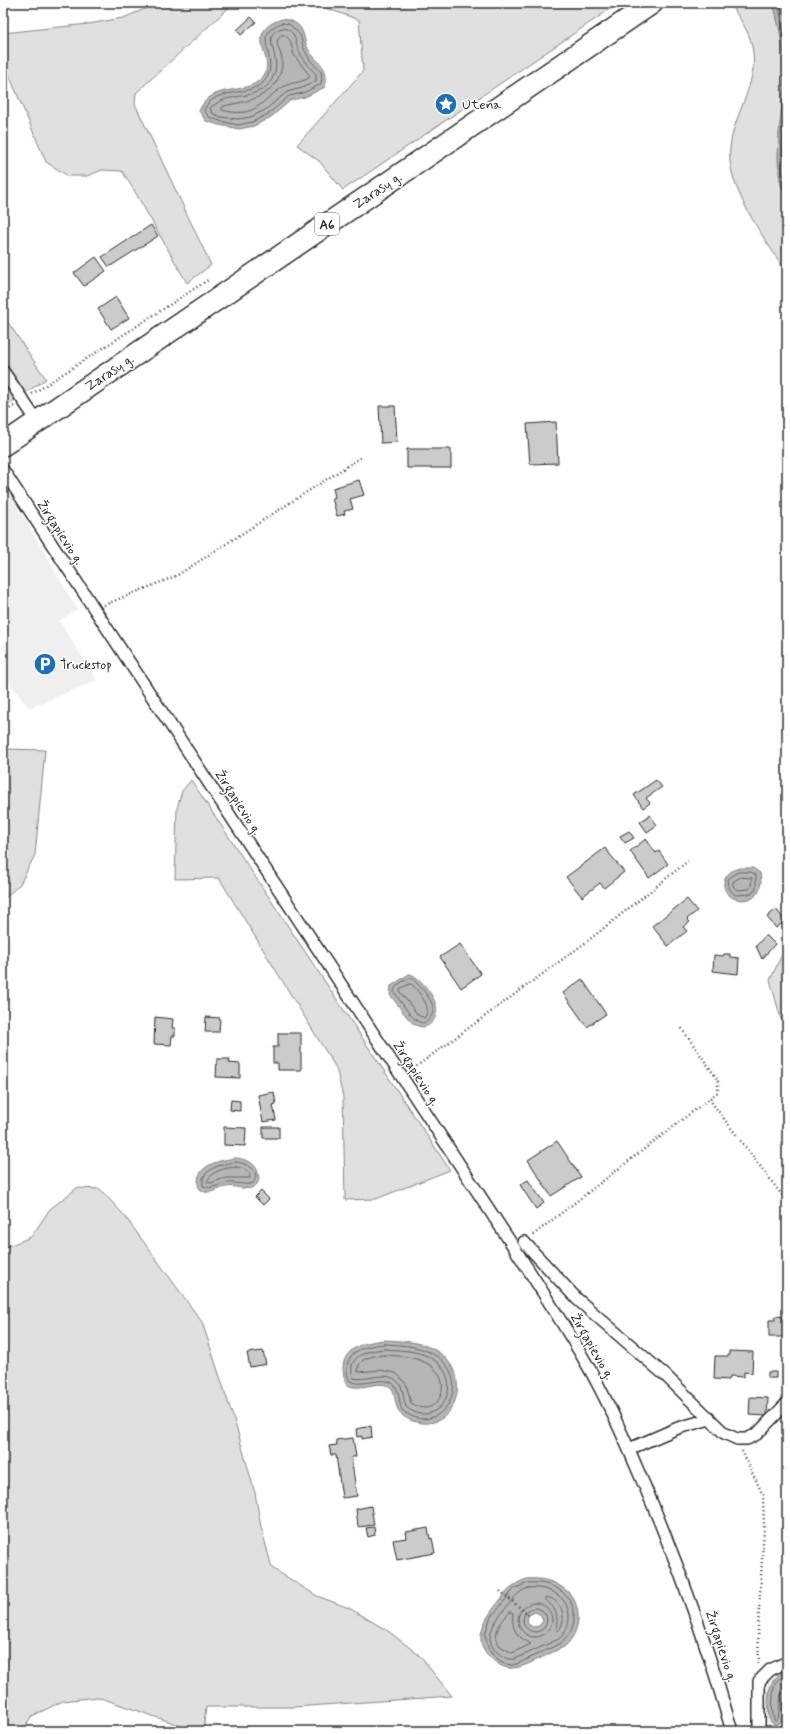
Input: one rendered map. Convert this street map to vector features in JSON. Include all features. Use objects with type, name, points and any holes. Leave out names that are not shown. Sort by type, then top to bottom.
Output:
[{"type":"highway","name":"Zarasų g.","points":[[3,445],[652,3]]},
{"type":"street","points":[[3,371],[37,421]]},
{"type":"street","name":"Žirgapievio g.","points":[[3,470],[402,1077],[558,1316],[586,1362],[629,1449],[657,1512],[706,1644],[732,1731]]},
{"type":"street","points":[[524,1242],[577,1299],[666,1376],[724,1433],[737,1439],[747,1439],[757,1434],[787,1403]]},
{"type":"street","points":[[629,1449],[678,1428],[710,1419]]},
{"type":"street","points":[[759,1731],[759,1681],[770,1670],[787,1662]]},
{"type":"path","points":[[3,413],[208,280]]},
{"type":"path","points":[[94,608],[176,576],[363,456]]},
{"type":"path","points":[[402,1077],[589,940],[688,860]]},
{"type":"path","points":[[524,1242],[718,1092],[718,1080],[680,1026]]},
{"type":"path","points":[[709,1099],[785,1199]]},
{"type":"path","points":[[737,1439],[762,1495],[764,1528],[758,1628],[759,1681]]},
{"type":"path","points":[[500,1591],[530,1616]]},
{"type":"shaded area","points":[[159,3],[234,3],[136,93],[135,104],[211,265],[187,283],[122,171],[102,170],[87,176],[68,176],[46,162],[3,61],[3,33],[88,24],[123,18]]},
{"type":"shaded area","points":[[312,3],[619,3],[343,190],[319,161],[297,145],[363,71],[359,20]]},
{"type":"shaded area","points":[[731,3],[770,3],[775,9],[782,39],[784,72],[778,151],[781,185],[787,197],[787,274],[752,219],[738,190],[730,161],[730,146],[733,132],[752,76],[753,61],[751,40]]},
{"type":"shaded area","points":[[3,315],[46,379],[3,408]]},
{"type":"shaded area","points":[[3,488],[9,492],[77,609],[59,621],[97,680],[29,708],[3,674]]},
{"type":"shaded area","points":[[3,749],[45,750],[35,855],[20,884],[3,900]]},
{"type":"shaded area","points":[[191,780],[450,1170],[376,1199],[345,1200],[343,1097],[336,1068],[219,878],[175,879],[177,808],[182,791]]},
{"type":"shaded area","points":[[787,944],[787,1040],[770,980]]},
{"type":"shaded area","points":[[77,1188],[100,1189],[124,1215],[202,1322],[236,1426],[255,1493],[261,1527],[272,1568],[317,1596],[349,1608],[388,1631],[419,1655],[452,1696],[294,1707],[206,1707],[203,1731],[196,1731],[98,1697],[63,1701],[32,1716],[23,1731],[3,1731],[3,1248],[31,1237],[50,1209]]},
{"type":"shaded area","points":[[787,1666],[787,1731],[765,1731],[764,1698],[767,1684],[776,1673]]},
{"type":"water","points":[[770,3],[787,3],[787,197],[781,185],[778,151],[784,57],[782,39],[775,9]]},
{"type":"water","points":[[282,19],[289,20],[297,24],[301,29],[308,49],[322,65],[325,71],[325,87],[305,97],[291,100],[271,117],[254,126],[239,129],[206,121],[199,111],[205,102],[212,96],[220,92],[255,84],[262,78],[266,71],[262,39],[264,31],[270,25]]},
{"type":"water","points":[[740,868],[753,868],[760,873],[760,886],[758,892],[753,898],[743,900],[734,898],[728,894],[725,889],[724,883],[726,877],[731,871]]},
{"type":"water","points":[[409,974],[413,975],[421,982],[433,997],[435,1002],[436,1016],[427,1026],[423,1027],[414,1024],[390,995],[391,986]]},
{"type":"water","points":[[236,1158],[245,1160],[255,1166],[259,1179],[255,1186],[251,1188],[226,1187],[208,1192],[200,1189],[198,1184],[199,1177],[206,1167],[224,1160]]},
{"type":"water","points":[[384,1340],[420,1344],[431,1348],[445,1358],[454,1371],[457,1385],[456,1398],[450,1410],[441,1419],[428,1423],[413,1421],[405,1417],[397,1408],[394,1393],[389,1386],[378,1384],[352,1387],[347,1385],[343,1367],[348,1354],[358,1346]]},
{"type":"water","points":[[527,1579],[541,1579],[555,1583],[563,1588],[575,1601],[578,1617],[577,1625],[570,1641],[564,1647],[524,1665],[507,1668],[498,1664],[486,1653],[482,1646],[482,1632],[487,1618],[497,1604],[510,1589]],"holes":[[[535,1612],[541,1615],[543,1621],[539,1626],[533,1627],[528,1624],[527,1620],[529,1615]]]},
{"type":"water","points":[[787,1671],[787,1691],[784,1700],[782,1720],[780,1723],[774,1725],[769,1719],[769,1690],[775,1679],[780,1674]]},
{"type":"building","points":[[251,17],[256,22],[241,35],[237,30]]},
{"type":"building","points":[[151,225],[158,236],[109,267],[102,257]]},
{"type":"building","points":[[96,257],[106,271],[84,286],[74,273]]},
{"type":"building","points":[[116,297],[129,318],[111,329],[98,309]]},
{"type":"building","points":[[379,406],[395,406],[397,442],[381,443]]},
{"type":"building","points":[[556,422],[558,463],[530,464],[527,424]]},
{"type":"building","points":[[407,449],[451,449],[451,468],[407,468]]},
{"type":"building","points":[[359,480],[364,495],[350,499],[353,509],[344,511],[345,514],[337,516],[332,498],[335,497],[333,488]]},
{"type":"building","points":[[656,780],[662,787],[646,798],[650,803],[643,808],[634,795]]},
{"type":"building","points":[[650,815],[657,825],[647,832],[640,822]]},
{"type":"building","points":[[629,831],[634,838],[625,843],[620,836]]},
{"type":"building","points":[[646,839],[656,853],[659,851],[668,864],[649,878],[630,851]]},
{"type":"building","points":[[605,848],[624,872],[604,888],[600,883],[582,897],[566,877]]},
{"type":"building","points":[[687,899],[697,911],[687,919],[690,922],[683,927],[687,931],[668,946],[652,926]]},
{"type":"building","points":[[776,909],[785,921],[776,928],[767,917]]},
{"type":"building","points":[[766,935],[775,944],[762,959],[756,946]]},
{"type":"building","points":[[460,944],[481,974],[461,988],[440,957]]},
{"type":"building","points":[[724,954],[730,954],[730,957],[739,958],[738,974],[713,971],[714,955],[723,956]]},
{"type":"building","points":[[582,979],[606,1014],[587,1027],[563,993]]},
{"type":"building","points":[[155,1017],[173,1019],[172,1028],[175,1028],[175,1036],[172,1036],[171,1045],[154,1044]]},
{"type":"building","points":[[206,1017],[220,1018],[219,1032],[205,1032]]},
{"type":"building","points":[[278,1033],[301,1033],[301,1070],[278,1070],[278,1063],[273,1063],[273,1047],[278,1047]]},
{"type":"building","points":[[217,1059],[230,1059],[229,1063],[240,1064],[240,1078],[216,1077]]},
{"type":"building","points":[[274,1092],[276,1104],[273,1105],[276,1120],[263,1122],[258,1095]]},
{"type":"building","points":[[231,1100],[240,1101],[240,1111],[230,1110]]},
{"type":"building","points":[[224,1127],[246,1128],[245,1146],[224,1145]]},
{"type":"building","points":[[263,1127],[279,1127],[279,1138],[263,1138]]},
{"type":"building","points":[[557,1141],[581,1177],[551,1196],[528,1160]]},
{"type":"building","points":[[528,1180],[544,1203],[536,1209],[520,1185]]},
{"type":"building","points":[[261,1191],[269,1199],[263,1205],[255,1197]]},
{"type":"building","points":[[775,1316],[787,1317],[787,1342],[786,1337],[769,1337],[769,1320],[775,1320]]},
{"type":"building","points":[[263,1351],[266,1364],[250,1367],[247,1353]]},
{"type":"building","points":[[729,1351],[753,1352],[752,1373],[744,1372],[744,1377],[730,1376],[729,1380],[714,1379],[715,1356],[729,1356]]},
{"type":"building","points":[[768,1372],[776,1372],[776,1378],[768,1378]]},
{"type":"building","points":[[750,1397],[768,1398],[767,1416],[749,1415]]},
{"type":"building","points":[[371,1426],[372,1437],[362,1439],[362,1436],[357,1437],[356,1429]]},
{"type":"building","points":[[353,1438],[356,1457],[351,1457],[357,1496],[342,1498],[336,1455],[331,1455],[329,1446],[337,1445],[336,1440]]},
{"type":"building","points":[[371,1506],[374,1525],[358,1527],[356,1509]]},
{"type":"building","points":[[374,1527],[375,1535],[368,1537],[366,1528]]},
{"type":"building","points":[[428,1528],[435,1553],[397,1560],[393,1540],[407,1538],[406,1532]]},
{"type":"place","name":"Utena","points":[[446,104]]},
{"type":"place","name":"Truckstop","points":[[45,664]]}]
